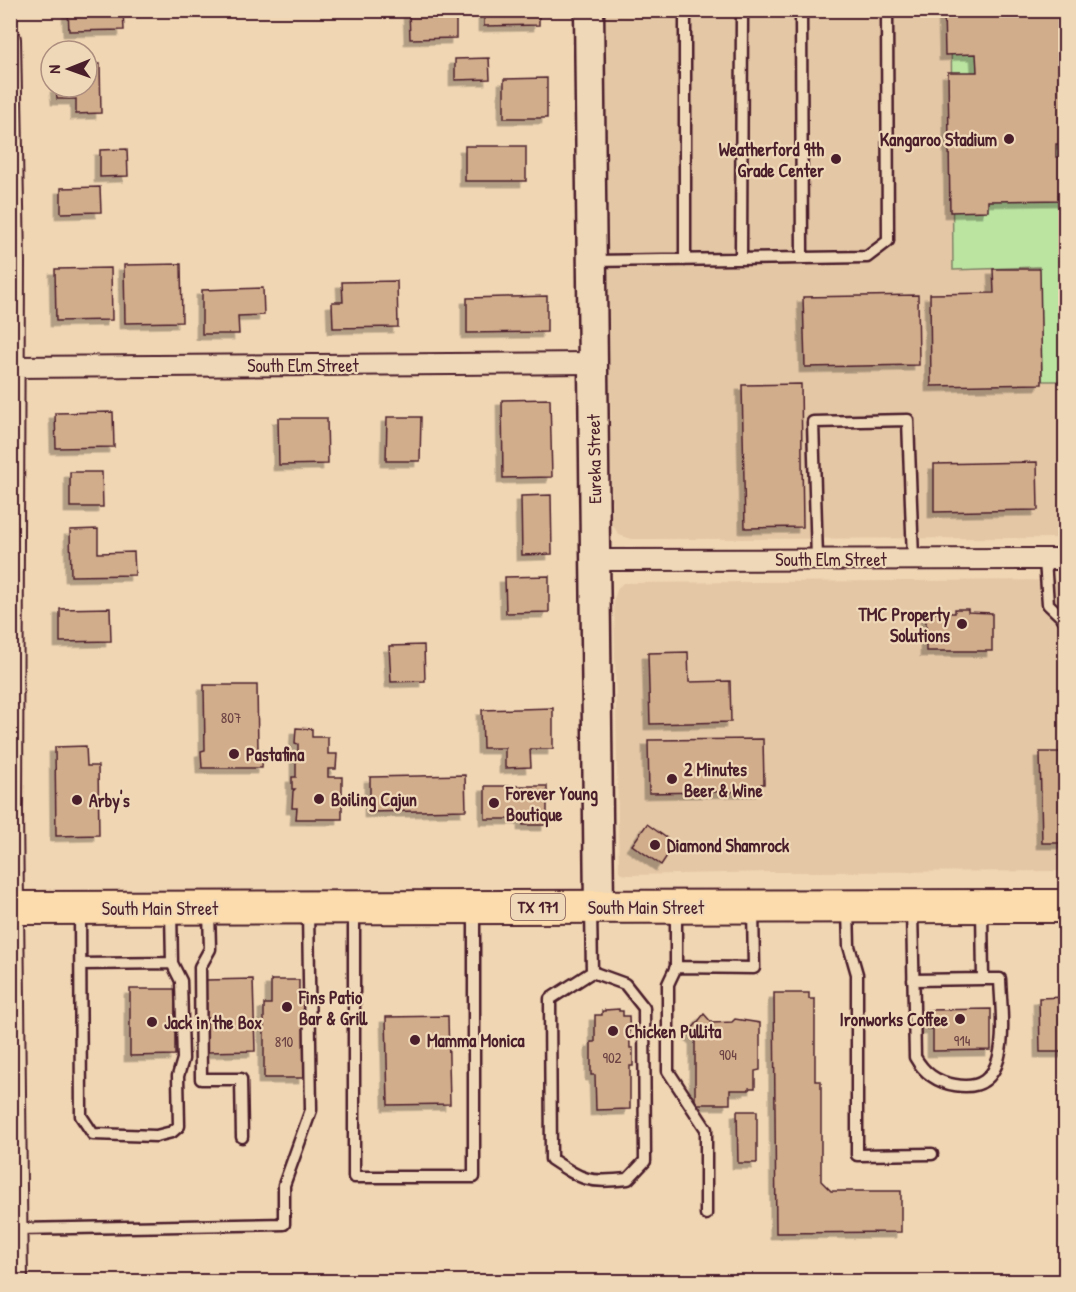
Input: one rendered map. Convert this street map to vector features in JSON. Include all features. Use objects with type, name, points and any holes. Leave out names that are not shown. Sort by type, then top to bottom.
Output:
[{"type":"main road","name":"South Main Street","points":[[12,908],[1065,906]]},
{"type":"street","name":"Eureka Street","points":[[590,10],[592,363],[596,560],[595,907]]},
{"type":"street","points":[[10,39],[13,367],[11,811],[17,1281]]},
{"type":"street","name":"South Elm Street","points":[[13,367],[592,363]]},
{"type":"street","name":"South Elm Street","points":[[596,560],[1065,559]]},
{"type":"lane","points":[[685,10],[685,260]]},
{"type":"lane","points":[[741,259],[742,10]]},
{"type":"lane","points":[[801,10],[802,258]]},
{"type":"lane","points":[[592,261],[867,257],[888,241],[887,10]]},
{"type":"lane","points":[[817,559],[813,422],[908,420],[913,559]]},
{"type":"lane","points":[[1045,560],[1048,604],[1065,621]]},
{"type":"lane","points":[[912,906],[913,980],[915,1057],[922,1069],[948,1084],[962,1086],[988,1078],[997,1067],[1001,1054],[1000,979],[913,980]]},
{"type":"lane","points":[[982,906],[983,979]]},
{"type":"lane","points":[[592,972],[595,907]]},
{"type":"lane","points":[[676,907],[676,967],[668,984],[668,1071],[706,1129],[706,1214]]},
{"type":"lane","points":[[676,967],[754,968],[753,907]]},
{"type":"lane","points":[[848,907],[849,946],[856,974],[857,1155],[932,1154]]},
{"type":"lane","points":[[80,908],[81,1116],[93,1134],[156,1136],[172,1132],[179,1126],[178,1076],[183,1059],[182,981],[172,963],[171,908]]},
{"type":"lane","points":[[209,908],[210,949],[200,967],[201,1079],[242,1079],[242,1137]]},
{"type":"lane","points":[[18,1229],[284,1224],[284,1185],[311,1110],[308,908]]},
{"type":"lane","points":[[354,908],[354,1177],[474,1177],[474,908]]},
{"type":"lane","points":[[81,964],[172,963]]},
{"type":"lane","points":[[592,972],[625,984],[644,1008],[645,1161],[628,1179],[600,1181],[579,1177],[551,1159],[550,999],[592,972]]},
{"type":"shaded area","name":"Weatherford 9th Grade Center","points":[[605,11],[1065,11],[1065,538],[632,539],[619,535],[612,524]]},
{"type":"shaded area","points":[[1065,580],[1065,871],[629,875],[619,871],[614,599],[618,588],[623,583]]},
{"type":"green space","name":"Kangaroo Stadium","points":[[951,11],[1065,11],[1065,381],[1042,381],[1039,267],[953,270]]},
{"type":"building","points":[[68,10],[123,10],[124,30],[69,31]]},
{"type":"building","points":[[409,10],[456,10],[456,38],[410,39]]},
{"type":"building","points":[[484,10],[539,10],[539,25],[484,26]]},
{"type":"building","name":"Kangaroo Stadium","points":[[944,10],[1066,10],[1066,144],[1056,144],[1056,157],[1064,157],[1065,200],[988,201],[988,211],[950,212],[948,72],[977,72],[976,54],[945,55]]},
{"type":"building","points":[[489,58],[490,79],[455,80],[455,59]]},
{"type":"building","points":[[100,64],[101,113],[76,114],[76,99],[99,99]]},
{"type":"building","points":[[547,78],[547,118],[504,118],[504,79]]},
{"type":"building","points":[[465,146],[526,146],[526,181],[465,181]]},
{"type":"building","points":[[127,149],[128,176],[100,177],[100,150]]},
{"type":"building","points":[[100,187],[101,212],[61,213],[61,188]]},
{"type":"building","points":[[181,264],[182,322],[125,323],[124,265]]},
{"type":"building","points":[[111,268],[112,320],[56,321],[55,269]]},
{"type":"building","points":[[993,269],[1040,269],[1042,384],[931,386],[930,294],[994,293]]},
{"type":"building","points":[[397,281],[398,327],[333,328],[332,302],[343,302],[342,282]]},
{"type":"building","points":[[263,288],[264,315],[238,316],[239,334],[202,334],[202,290]]},
{"type":"building","points":[[918,295],[919,365],[805,367],[803,297]]},
{"type":"building","points":[[547,296],[547,332],[467,333],[467,298]]},
{"type":"building","points":[[801,384],[803,527],[745,528],[742,385]]},
{"type":"building","points":[[550,399],[552,477],[503,478],[502,400]]},
{"type":"building","points":[[113,412],[114,447],[56,448],[55,413]]},
{"type":"building","points":[[387,417],[421,417],[420,461],[386,461]]},
{"type":"building","points":[[278,418],[327,418],[328,464],[279,465]]},
{"type":"building","points":[[1037,462],[1038,510],[934,512],[934,464]]},
{"type":"building","points":[[70,472],[102,472],[103,507],[70,507]]},
{"type":"building","points":[[551,495],[552,554],[522,555],[521,496]]},
{"type":"building","points":[[98,529],[98,553],[134,552],[135,575],[71,576],[70,530]]},
{"type":"building","points":[[549,576],[549,612],[506,613],[505,577]]},
{"type":"building","points":[[110,608],[111,641],[60,642],[60,609]]},
{"type":"building","points":[[955,609],[992,613],[992,651],[926,651],[926,613],[955,613]]},
{"type":"building","points":[[424,645],[425,681],[391,682],[389,646]]},
{"type":"building","points":[[688,652],[689,682],[730,681],[731,722],[650,724],[648,653]]},
{"type":"building","points":[[204,685],[257,685],[258,750],[263,750],[262,768],[202,768],[201,751],[205,750]]},
{"type":"building","points":[[553,708],[553,749],[530,749],[531,767],[505,768],[505,748],[483,748],[482,710]]},
{"type":"building","points":[[296,728],[312,729],[312,737],[328,737],[328,754],[337,754],[336,769],[328,769],[328,777],[342,777],[342,819],[296,819],[297,808],[292,808],[295,789],[292,789],[292,777],[296,777],[298,744],[295,743]]},
{"type":"building","points":[[763,739],[764,784],[761,784],[761,791],[649,793],[648,740]]},
{"type":"building","name":"Arby's","points":[[86,746],[87,766],[98,766],[99,835],[56,836],[55,747]]},
{"type":"building","points":[[1040,752],[1066,752],[1066,843],[1042,843]]},
{"type":"building","points":[[465,775],[466,810],[370,812],[370,777]]},
{"type":"building","points":[[485,786],[547,786],[547,825],[523,825],[523,819],[485,819]]},
{"type":"building","points":[[647,824],[675,844],[661,865],[632,845]]},
{"type":"building","points":[[253,979],[255,1051],[207,1052],[206,980]]},
{"type":"building","points":[[271,980],[299,980],[299,994],[303,994],[304,1078],[264,1078],[264,1004],[271,1004]]},
{"type":"building","name":"Jack in the Box","points":[[130,989],[175,989],[175,1055],[130,1056]]},
{"type":"building","points":[[774,993],[809,993],[809,999],[815,999],[815,1081],[821,1081],[821,1181],[831,1191],[901,1191],[901,1232],[776,1233]]},
{"type":"building","points":[[1066,997],[1066,1052],[1040,1052],[1039,998]]},
{"type":"building","points":[[991,1009],[991,1050],[933,1051],[933,1029],[927,1029],[927,1010]]},
{"type":"building","points":[[605,1010],[623,1011],[623,1016],[629,1016],[630,1048],[633,1048],[633,1066],[630,1066],[630,1109],[596,1110],[595,1075],[591,1075],[591,1042],[595,1042],[595,1015],[602,1015],[602,1011]]},
{"type":"building","points":[[704,1014],[712,1023],[732,1022],[735,1019],[760,1023],[760,1070],[755,1071],[755,1088],[730,1090],[730,1104],[695,1104],[695,1039],[689,1033]]},
{"type":"building","points":[[448,1016],[450,1104],[388,1105],[386,1017]]},
{"type":"building","points":[[737,1111],[757,1111],[757,1163],[738,1163]]},
{"type":"place","name":"Kangaroo Stadium","points":[[1009,139]]},
{"type":"place","name":"Weatherford 9th Grade Center","points":[[836,159]]},
{"type":"place","name":"TMC Property Solutions","points":[[962,624]]},
{"type":"place","name":"Pastafina","points":[[234,754]]},
{"type":"place","name":"2 Minutes Beer & Wine","points":[[672,779]]},
{"type":"place","name":"Boiling Cajun","points":[[319,799]]},
{"type":"place","name":"Arby's","points":[[77,800]]},
{"type":"place","name":"Forever Young Boutique","points":[[494,803]]},
{"type":"place","name":"Diamond Shamrock","points":[[655,845]]},
{"type":"place","name":"Fins Patio Bar & Grill","points":[[287,1007]]},
{"type":"place","name":"Ironworks Coffee","points":[[960,1019]]},
{"type":"place","name":"Jack in the Box","points":[[152,1022]]},
{"type":"place","name":"Chicken Pullita","points":[[613,1031]]},
{"type":"place","name":"Mamma Monica","points":[[415,1040]]}]
